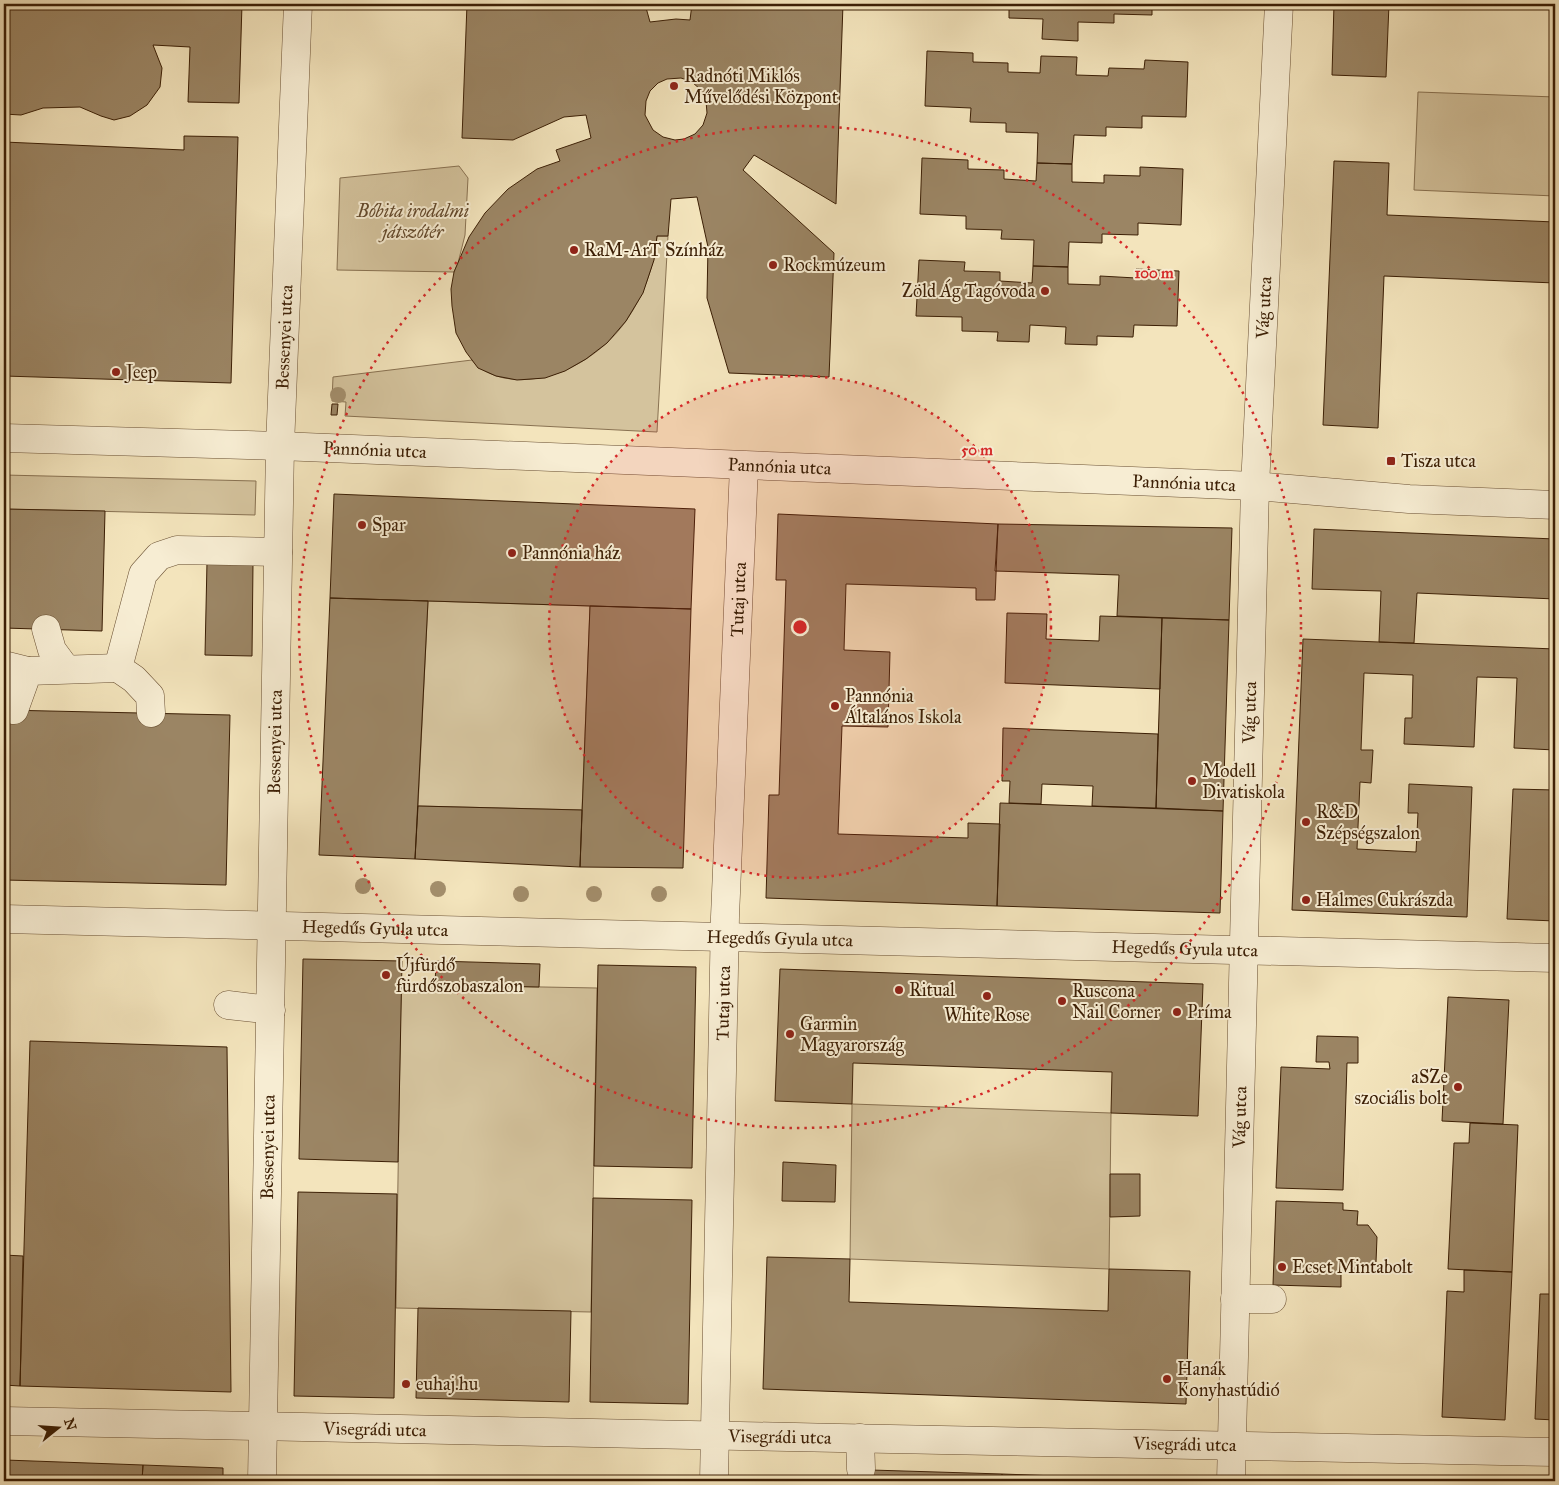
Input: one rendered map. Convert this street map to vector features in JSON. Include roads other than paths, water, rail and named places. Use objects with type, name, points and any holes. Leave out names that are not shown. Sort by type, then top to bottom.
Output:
[{"type":"street","name":"Bessenyei utca","points":[[262,1481],[280,446],[298,4]]},
{"type":"street","name":"Vág utca","points":[[1231,1481],[1255,486],[1279,4]]},
{"type":"street","name":"Pannónia utca","points":[[4,438],[280,446],[1255,486],[1409,499],[1555,505]]},
{"type":"street","name":"Tutaj utca","points":[[714,1481],[725,938],[744,466]]},
{"type":"street","points":[[118,668],[143,574],[159,556],[177,550],[278,552]]},
{"type":"street","points":[[46,629],[52,650],[66,670]]},
{"type":"street","points":[[14,710],[16,668],[66,670],[118,668],[134,679],[150,696],[151,714]]},
{"type":"street","name":"Hegedűs Gyula utca","points":[[4,919],[1555,958]]},
{"type":"street","points":[[228,1005],[270,1010]]},
{"type":"street","points":[[1235,1299],[1272,1299]]},
{"type":"street","name":"Visegrádi utca","points":[[4,1421],[1232,1444],[1555,1452]]},
{"type":"street","points":[[860,1438],[861,1470]]},
{"type":"place","name":"Radnóti Miklós Művelődési Központ","points":[[674,86]]},
{"type":"place","name":"RaM-ArT Színház","points":[[574,250]]},
{"type":"place","name":"Rockmúzeum","points":[[773,265]]},
{"type":"place","name":"Zöld Ág Tagóvoda","points":[[1045,291]]},
{"type":"place","name":"Jeep","points":[[116,372]]},
{"type":"place","name":"Tisza utca","points":[[1391,461]]},
{"type":"place","name":"Spar","points":[[362,525]]},
{"type":"place","name":"Pannónia ház","points":[[512,553]]},
{"type":"place","name":"Pannónia Általános Iskola","points":[[835,706]]},
{"type":"place","name":"Modell Divatiskola","points":[[1192,781]]},
{"type":"place","name":"R&D Szépségszalon","points":[[1306,822]]},
{"type":"place","name":"Halmes Cukrászda","points":[[1306,900]]},
{"type":"place","name":"Újfürdő fürdőszobaszalon","points":[[386,975]]},
{"type":"place","name":"Ritual","points":[[899,990]]},
{"type":"place","name":"White Rose","points":[[987,996]]},
{"type":"place","name":"Ruscona Nail Corner","points":[[1062,1001]]},
{"type":"place","name":"Príma","points":[[1177,1012]]},
{"type":"place","name":"Garmin Magyarország","points":[[790,1034]]},
{"type":"place","name":"aSZe szociális bolt","points":[[1458,1087]]},
{"type":"place","name":"Ecset Mintabolt","points":[[1282,1267]]},
{"type":"place","name":"Hanák Konyhastúdió","points":[[1167,1379]]},
{"type":"place","name":"euhaj.hu","points":[[406,1384]]},
{"type":"park label","name":"Bóbita irodalmi játszótér","points":[[413,221]]}]
